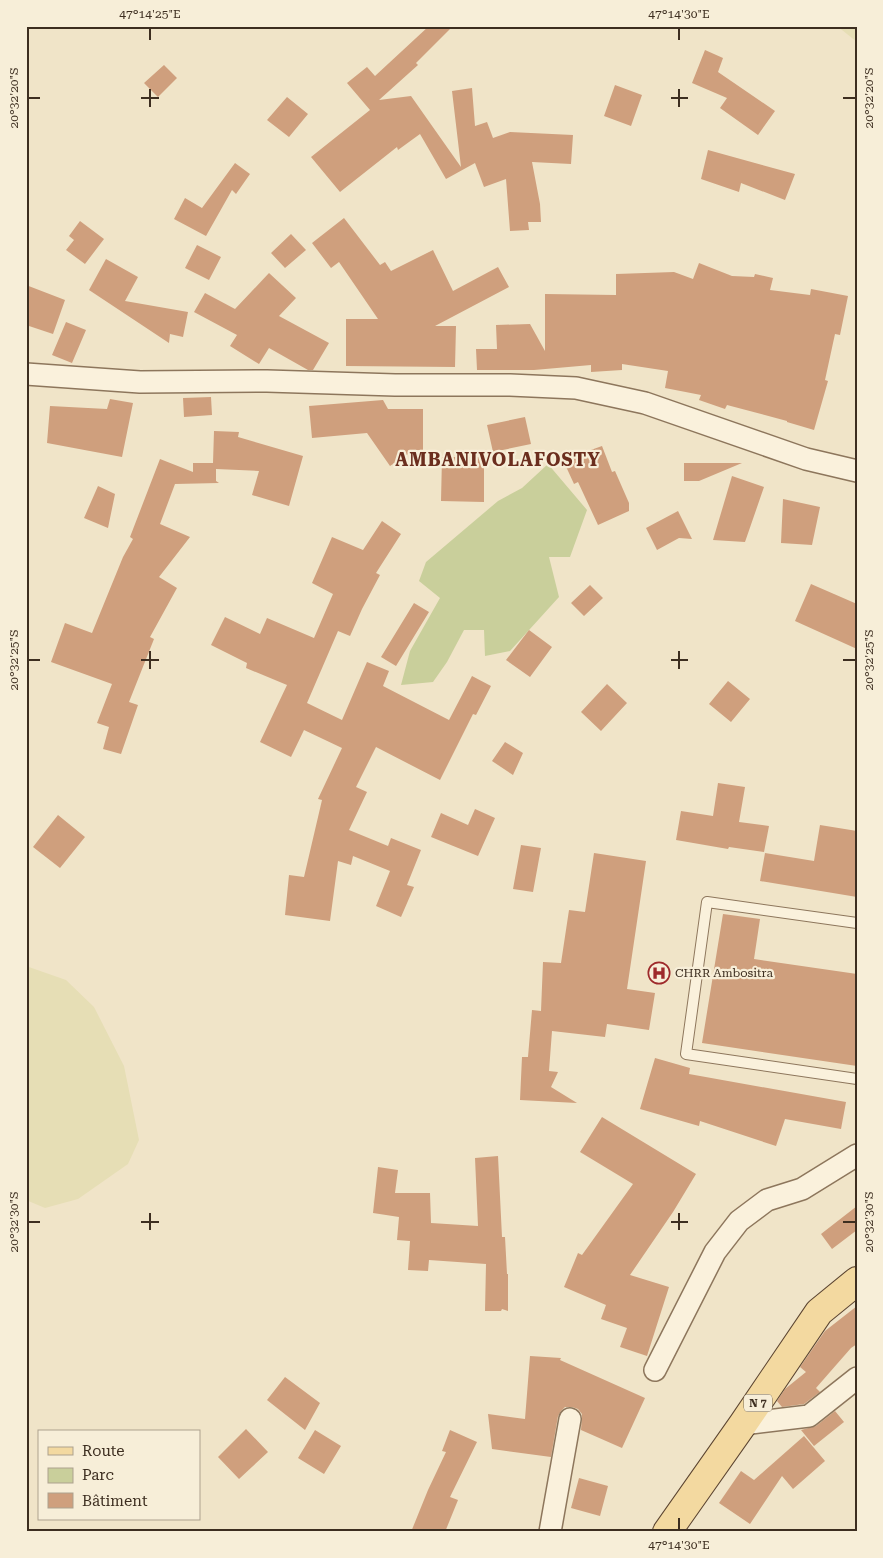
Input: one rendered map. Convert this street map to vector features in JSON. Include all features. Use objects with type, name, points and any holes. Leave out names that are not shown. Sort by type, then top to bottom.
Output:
[{"type":"main road","name":"N 7","points":[[667,1532],[744,1424],[819,1312],[857,1281]]},
{"type":"street","points":[[26,374],[140,382],[267,381],[395,385],[510,385],[576,388],[645,403],[806,458],[857,471]]},
{"type":"street","points":[[655,1370],[715,1252],[738,1221],[768,1200],[802,1189],[857,1155]]},
{"type":"street","points":[[744,1424],[809,1416],[857,1378]]},
{"type":"street","points":[[550,1532],[570,1419]]},
{"type":"lane","points":[[857,922],[706,902],[686,1054],[857,1079]]},
{"type":"shaded area","points":[[837,26],[857,26],[857,42]]},
{"type":"shaded area","points":[[26,966],[66,980],[94,1007],[124,1066],[139,1140],[128,1164],[78,1199],[45,1208],[26,1200]]},
{"type":"green space","points":[[548,464],[587,510],[570,557],[549,557],[559,597],[510,651],[485,656],[484,630],[464,630],[447,662],[433,682],[401,685],[410,651],[440,598],[419,581],[426,562],[498,501],[522,488]]},
{"type":"building","points":[[429,26],[453,26],[416,63],[418,65],[379,100],[411,96],[461,167],[452,91],[472,88],[475,126],[487,122],[493,138],[510,132],[573,135],[571,164],[532,162],[540,204],[541,222],[528,222],[529,230],[510,231],[506,179],[484,187],[475,163],[446,179],[420,134],[398,150],[397,147],[340,192],[311,157],[370,110],[347,83],[367,67],[375,76]]},
{"type":"building","points":[[705,50],[723,58],[718,72],[775,111],[758,135],[720,108],[727,98],[692,83]]},
{"type":"building","points":[[164,65],[177,78],[158,97],[144,83]]},
{"type":"building","points":[[615,85],[642,95],[631,126],[604,116]]},
{"type":"building","points":[[287,97],[308,114],[289,137],[267,120]]},
{"type":"building","points":[[708,150],[795,174],[785,200],[741,183],[739,192],[701,179]]},
{"type":"building","points":[[235,163],[250,174],[236,194],[232,190],[206,236],[174,219],[185,198],[202,208]]},
{"type":"building","points":[[344,218],[380,265],[385,262],[391,271],[433,250],[453,291],[498,267],[509,287],[435,326],[456,326],[455,367],[346,366],[346,319],[378,319],[339,262],[331,268],[312,243]]},
{"type":"building","points":[[80,221],[104,239],[85,264],[66,250],[74,240],[69,236]]},
{"type":"building","points":[[291,234],[306,250],[285,268],[271,253]]},
{"type":"building","points":[[197,245],[221,257],[209,280],[185,268]]},
{"type":"building","points":[[106,259],[138,277],[125,301],[188,312],[183,337],[170,334],[169,343],[89,290]]},
{"type":"building","points":[[699,263],[732,276],[754,277],[755,274],[773,278],[770,290],[810,295],[811,289],[848,296],[840,335],[835,334],[825,380],[828,381],[814,430],[727,405],[725,409],[699,400],[701,395],[665,388],[668,371],[622,364],[622,370],[591,372],[591,365],[534,370],[477,370],[476,349],[497,349],[496,325],[530,324],[545,351],[545,294],[616,295],[616,274],[674,272],[693,279]]},
{"type":"building","points":[[269,273],[296,298],[279,316],[329,343],[313,370],[308,370],[269,348],[259,364],[230,346],[237,335],[194,312],[205,293],[235,309]]},
{"type":"building","points":[[26,285],[65,300],[53,334],[26,325]]},
{"type":"building","points":[[66,322],[86,330],[72,363],[52,355]]},
{"type":"building","points":[[211,397],[212,415],[184,417],[183,398]]},
{"type":"building","points":[[110,399],[133,403],[122,457],[47,443],[50,406],[107,409]]},
{"type":"building","points":[[383,400],[388,409],[423,409],[423,450],[414,450],[390,466],[367,433],[312,438],[309,406]]},
{"type":"building","points":[[525,417],[531,444],[493,452],[487,425]]},
{"type":"building","points":[[214,431],[239,432],[238,437],[303,456],[289,506],[252,495],[259,471],[216,469],[216,481],[219,483],[175,484],[160,524],[190,537],[159,577],[177,588],[150,637],[154,639],[129,702],[138,705],[121,754],[103,749],[109,727],[97,723],[112,684],[51,662],[65,623],[92,633],[123,557],[133,539],[130,537],[160,459],[193,472],[193,463],[213,463]]},
{"type":"building","points":[[602,446],[612,472],[615,471],[629,503],[629,511],[598,525],[578,482],[574,484],[563,460]]},
{"type":"building","points":[[442,457],[484,457],[484,502],[441,501]]},
{"type":"building","points":[[684,463],[742,463],[699,481],[684,481]]},
{"type":"building","points":[[732,476],[764,487],[745,542],[713,540]]},
{"type":"building","points":[[98,486],[115,494],[108,528],[84,518]]},
{"type":"building","points":[[783,499],[820,507],[812,545],[781,543]]},
{"type":"building","points":[[678,511],[692,539],[679,538],[657,550],[646,528]]},
{"type":"building","points":[[382,521],[401,534],[376,573],[380,575],[350,636],[338,631],[307,703],[342,720],[367,662],[389,671],[383,686],[449,720],[472,676],[491,686],[476,715],[473,714],[440,780],[376,747],[356,787],[367,792],[349,830],[388,846],[391,838],[421,850],[407,885],[414,887],[401,917],[376,906],[390,871],[353,856],[351,865],[338,861],[330,921],[285,915],[289,875],[304,877],[322,800],[318,799],[342,748],[304,730],[291,757],[260,742],[287,685],[246,668],[247,663],[211,645],[225,617],[260,634],[267,618],[314,638],[333,594],[312,583],[332,537],[363,550]]},
{"type":"building","points":[[811,584],[857,604],[857,649],[795,621]]},
{"type":"building","points":[[590,585],[603,598],[584,616],[571,603]]},
{"type":"building","points":[[414,603],[429,612],[396,666],[381,657]]},
{"type":"building","points":[[529,630],[552,647],[530,677],[506,660]]},
{"type":"building","points":[[728,681],[750,699],[731,722],[709,704]]},
{"type":"building","points":[[607,684],[627,703],[601,731],[581,712]]},
{"type":"building","points":[[505,742],[523,753],[513,775],[492,761]]},
{"type":"building","points":[[718,783],[745,787],[739,822],[769,826],[764,852],[729,847],[728,849],[676,840],[681,811],[713,816]]},
{"type":"building","points":[[475,809],[495,818],[478,856],[431,837],[441,813],[468,825]]},
{"type":"building","points":[[58,815],[85,837],[60,868],[33,847]]},
{"type":"building","points":[[820,825],[857,831],[857,897],[760,881],[765,853],[814,861]]},
{"type":"building","points":[[521,845],[541,848],[533,892],[513,889]]},
{"type":"building","points":[[594,853],[646,861],[627,989],[655,993],[649,1030],[607,1024],[605,1037],[552,1031],[549,1071],[558,1072],[551,1087],[577,1103],[520,1100],[522,1057],[528,1057],[532,1010],[541,1011],[543,962],[561,963],[569,910],[585,912]]},
{"type":"building","points":[[723,914],[760,919],[754,959],[857,974],[857,1066],[702,1043]]},
{"type":"building","points":[[655,1058],[690,1068],[689,1074],[846,1102],[841,1129],[785,1119],[776,1146],[700,1121],[699,1126],[640,1109]]},
{"type":"building","points":[[602,1117],[696,1174],[673,1212],[630,1275],[669,1287],[647,1356],[620,1347],[627,1328],[601,1319],[606,1305],[564,1287],[578,1253],[582,1255],[633,1184],[580,1152]]},
{"type":"building","points":[[498,1156],[502,1237],[505,1237],[508,1274],[508,1311],[502,1309],[501,1311],[485,1311],[486,1264],[429,1260],[428,1271],[408,1270],[410,1241],[397,1240],[399,1217],[373,1213],[378,1167],[398,1170],[395,1193],[430,1193],[431,1223],[478,1226],[475,1158]]},
{"type":"building","points":[[857,1206],[857,1230],[832,1249],[821,1234]]},
{"type":"building","points":[[857,1306],[857,1344],[851,1348],[816,1388],[820,1392],[804,1404],[782,1407],[777,1401],[785,1389],[806,1372],[800,1367],[825,1331]]},
{"type":"building","points":[[530,1356],[561,1358],[560,1360],[645,1398],[622,1448],[581,1430],[582,1414],[578,1409],[565,1407],[558,1416],[551,1457],[492,1449],[488,1414],[525,1419]]},
{"type":"building","points":[[285,1377],[320,1403],[305,1430],[267,1400]]},
{"type":"building","points":[[835,1411],[844,1422],[814,1446],[801,1430],[816,1426]]},
{"type":"building","points":[[246,1429],[268,1452],[239,1479],[218,1457]]},
{"type":"building","points":[[315,1430],[341,1446],[324,1474],[298,1458]]},
{"type":"building","points":[[450,1430],[477,1442],[450,1497],[458,1500],[445,1532],[411,1532],[446,1452],[442,1451]]},
{"type":"building","points":[[804,1436],[825,1461],[793,1489],[782,1476],[750,1524],[719,1503],[741,1471],[754,1480]]},
{"type":"building","points":[[579,1478],[608,1486],[600,1516],[571,1508]]},
{"type":"place","name":"CHRR Ambositra","points":[[659,973]]},
{"type":"district","name":"AMBANIVOLAFOSTY","points":[[498,460]]}]
